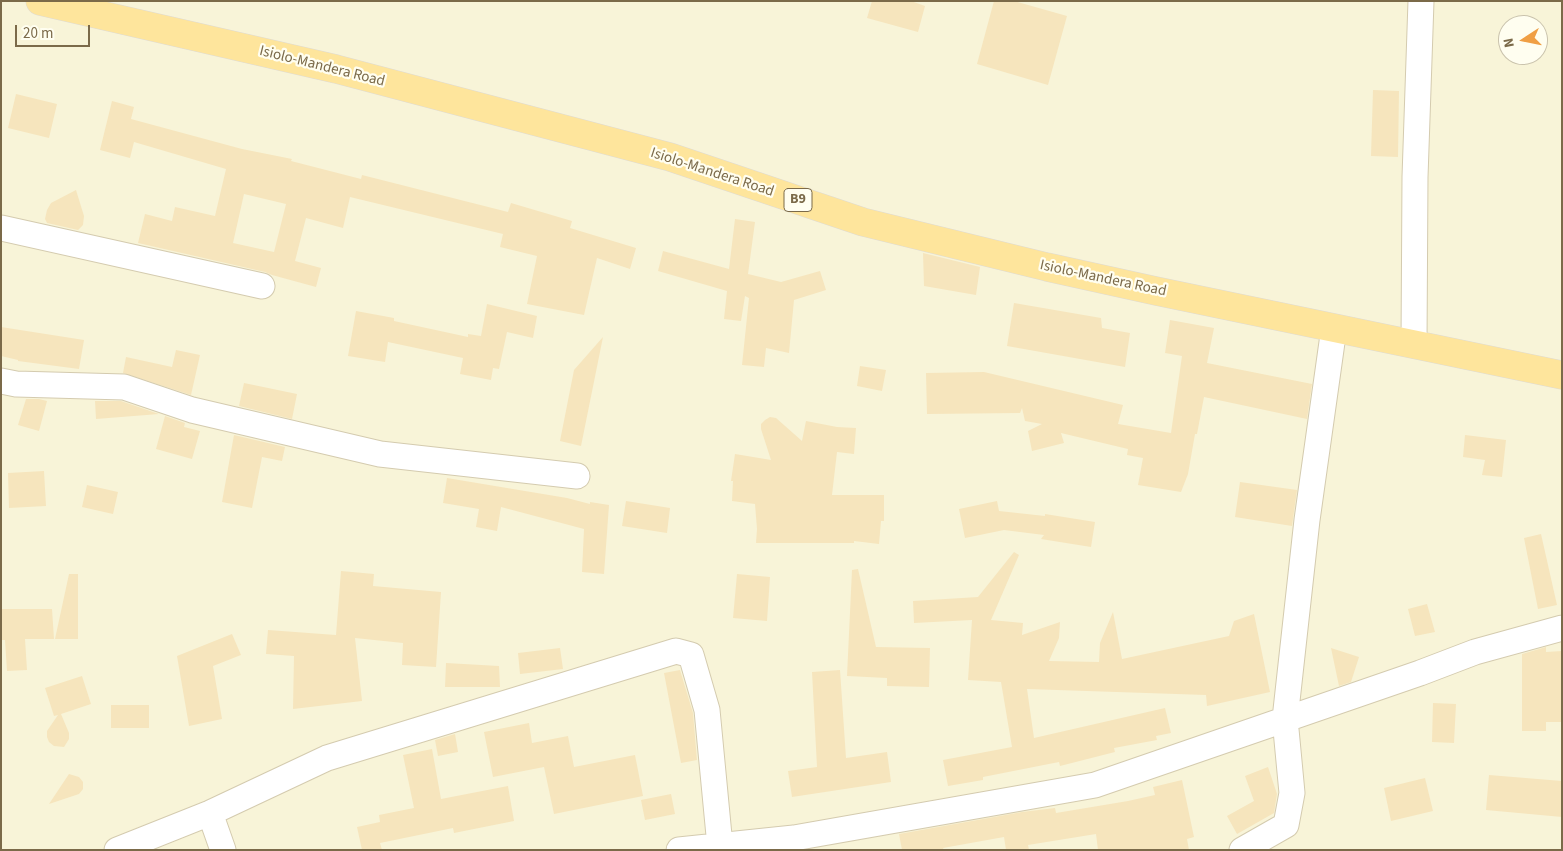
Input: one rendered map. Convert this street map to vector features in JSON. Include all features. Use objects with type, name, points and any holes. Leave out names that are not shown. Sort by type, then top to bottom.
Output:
[{"type":"highway","name":"Isiolo-Mandera Road","points":[[40,1],[336,69],[661,155],[863,222],[1047,267],[1562,376]]},
{"type":"street","points":[[1414,344],[1415,177],[1421,1]]},
{"type":"street","points":[[1,228],[262,286]]},
{"type":"street","points":[[1242,850],[1286,824],[1292,793],[1286,719],[1307,520],[1334,328]]},
{"type":"street","points":[[1,381],[16,384],[124,386],[192,410],[380,454],[577,476]]},
{"type":"street","points":[[678,850],[720,846],[794,844],[1095,785],[1420,673],[1475,652],[1562,628]]},
{"type":"street","points":[[116,850],[210,813],[327,758],[676,651],[691,655],[707,710],[720,846]]},
{"type":"street","points":[[210,813],[223,850]]},
{"type":"shaded area","points":[[1,1],[1562,1],[1562,850],[1,850]]},
{"type":"building","points":[[872,1],[911,1],[925,6],[918,32],[867,18]]},
{"type":"building","points":[[994,1],[1014,1],[1067,16],[1048,85],[977,64]]},
{"type":"building","points":[[1373,90],[1399,91],[1398,157],[1371,156]]},
{"type":"building","points":[[16,94],[57,104],[49,138],[8,128]]},
{"type":"building","points":[[112,101],[134,107],[131,119],[242,149],[292,159],[291,161],[361,179],[362,175],[508,212],[511,203],[572,221],[570,228],[636,248],[630,269],[597,258],[584,315],[527,304],[537,256],[500,247],[503,234],[350,197],[343,228],[306,218],[295,261],[321,268],[316,287],[265,272],[138,243],[145,214],[172,221],[175,207],[215,216],[226,169],[134,142],[130,158],[100,150]],"holes":[[[244,194],[286,204],[274,252],[233,243]]]},
{"type":"building","points":[[76,190],[84,216],[83,225],[78,230],[47,223],[45,219],[51,203]]},
{"type":"building","points":[[735,219],[755,222],[748,274],[781,282],[820,271],[826,290],[794,300],[789,353],[766,348],[764,367],[742,365],[749,298],[745,296],[741,321],[724,319],[727,291],[658,271],[663,251],[729,269]]},
{"type":"building","points":[[923,253],[980,267],[976,295],[924,286]]},
{"type":"building","points":[[1014,303],[1101,318],[1102,328],[1130,333],[1125,367],[1007,346]]},
{"type":"building","points":[[487,304],[537,316],[533,338],[507,332],[499,369],[493,368],[491,380],[460,374],[463,358],[388,342],[385,362],[348,356],[356,311],[394,318],[394,321],[468,337],[468,334],[481,336]]},
{"type":"building","points":[[1170,320],[1214,328],[1207,363],[1312,384],[1307,419],[1204,397],[1188,474],[1181,492],[1138,485],[1143,458],[1127,455],[1128,449],[1061,433],[1064,443],[1032,451],[1028,431],[1042,424],[1025,421],[1022,408],[1020,413],[927,414],[926,373],[984,372],[1123,405],[1118,424],[1171,433],[1182,356],[1165,353]]},
{"type":"building","points":[[1,327],[84,340],[79,369],[18,361],[1,356]]},
{"type":"building","points":[[603,337],[581,446],[560,441],[574,370]]},
{"type":"building","points":[[176,350],[200,355],[191,395],[123,373],[126,357],[172,367]]},
{"type":"building","points":[[860,366],[886,370],[882,391],[857,386]]},
{"type":"building","points":[[244,383],[297,394],[292,419],[239,406]]},
{"type":"building","points":[[26,399],[47,401],[39,431],[18,425]]},
{"type":"building","points":[[95,401],[121,401],[159,414],[96,419]]},
{"type":"building","points":[[165,416],[185,423],[184,427],[200,431],[192,459],[156,449]]},
{"type":"building","points":[[770,417],[776,418],[802,441],[806,421],[837,427],[856,428],[854,454],[837,452],[832,495],[884,495],[884,521],[881,521],[879,544],[854,541],[854,543],[756,543],[755,504],[732,501],[733,481],[731,481],[735,454],[771,460],[761,429],[761,424]]},
{"type":"building","points":[[234,435],[285,447],[282,461],[262,457],[252,508],[222,502]]},
{"type":"building","points":[[1465,435],[1506,440],[1502,477],[1482,475],[1485,460],[1463,457]]},
{"type":"building","points":[[44,471],[46,506],[9,508],[8,473]]},
{"type":"building","points":[[447,478],[567,498],[590,504],[590,502],[609,505],[604,574],[582,572],[584,529],[501,507],[497,531],[476,527],[479,509],[443,503]]},
{"type":"building","points":[[1240,482],[1297,490],[1292,526],[1235,517]]},
{"type":"building","points":[[87,485],[118,492],[113,514],[82,507]]},
{"type":"building","points":[[626,501],[670,508],[667,533],[622,526]]},
{"type":"building","points":[[997,501],[999,511],[1045,516],[1045,514],[1095,522],[1091,547],[1041,539],[1044,535],[1004,530],[965,538],[959,509]]},
{"type":"building","points":[[1541,534],[1557,605],[1538,609],[1524,538]]},
{"type":"building","points":[[1014,552],[1019,555],[991,620],[1023,623],[1022,635],[1060,622],[1059,638],[1049,661],[1099,662],[1100,643],[1113,612],[1122,659],[1229,636],[1234,621],[1254,614],[1270,692],[1207,706],[1206,695],[1027,689],[1034,738],[1165,708],[1171,733],[1156,736],[1157,740],[1114,748],[1115,752],[1060,766],[1059,762],[983,777],[983,780],[948,786],[943,760],[1012,747],[1001,682],[968,680],[972,620],[914,623],[913,601],[978,597]]},
{"type":"building","points":[[858,569],[876,647],[930,648],[929,687],[887,686],[887,678],[847,676],[852,570]]},
{"type":"building","points":[[341,571],[374,574],[373,586],[441,592],[436,667],[402,665],[403,643],[355,638],[362,701],[293,709],[294,656],[266,654],[268,630],[336,635]]},
{"type":"building","points":[[69,574],[78,574],[78,639],[55,639]]},
{"type":"building","points":[[737,574],[770,577],[767,621],[733,618]]},
{"type":"building","points":[[1427,604],[1435,632],[1415,636],[1408,609]]},
{"type":"building","points":[[1,609],[52,609],[54,639],[25,639],[27,670],[7,671],[5,640],[1,640]]},
{"type":"building","points":[[232,634],[241,655],[213,666],[222,719],[189,726],[177,656]]},
{"type":"building","points":[[1546,647],[1546,652],[1562,651],[1562,722],[1546,722],[1546,731],[1522,731],[1522,654]]},
{"type":"building","points":[[560,648],[563,669],[520,674],[518,653]]},
{"type":"building","points":[[1331,648],[1359,657],[1351,682],[1339,686]]},
{"type":"building","points":[[446,663],[499,666],[500,687],[445,687]]},
{"type":"building","points":[[680,670],[693,713],[697,760],[681,763],[664,673]]},
{"type":"building","points":[[840,670],[846,758],[887,752],[891,782],[792,797],[788,771],[817,767],[812,672]]},
{"type":"building","points":[[82,676],[91,704],[61,714],[69,733],[69,739],[64,747],[54,746],[49,742],[47,731],[58,715],[54,716],[45,688]]},
{"type":"building","points":[[1433,703],[1456,704],[1454,743],[1432,742]]},
{"type":"building","points":[[111,705],[149,705],[149,728],[111,728]]},
{"type":"building","points":[[529,723],[532,743],[568,736],[574,767],[635,755],[643,796],[554,814],[544,767],[493,777],[484,732]]},
{"type":"building","points":[[455,734],[458,752],[438,756],[435,740]]},
{"type":"building","points":[[432,749],[441,799],[508,786],[514,821],[454,833],[453,828],[380,843],[382,850],[362,850],[357,827],[380,822],[379,815],[414,808],[403,755]]},
{"type":"building","points":[[1268,767],[1277,794],[1274,813],[1237,834],[1227,816],[1254,801],[1245,776]]},
{"type":"building","points":[[69,774],[79,777],[83,782],[83,789],[79,794],[49,804]]},
{"type":"building","points":[[1489,775],[1562,781],[1562,817],[1486,810]]},
{"type":"building","points":[[1425,778],[1433,811],[1391,821],[1384,788]]},
{"type":"building","points":[[1182,780],[1194,837],[1187,839],[1189,850],[1098,850],[1096,834],[1028,845],[1029,850],[1006,850],[1004,837],[943,848],[944,850],[902,850],[899,834],[1022,812],[1055,808],[1056,813],[1128,801],[1155,795],[1153,787]]},
{"type":"building","points":[[671,794],[675,814],[645,820],[641,800]]}]
